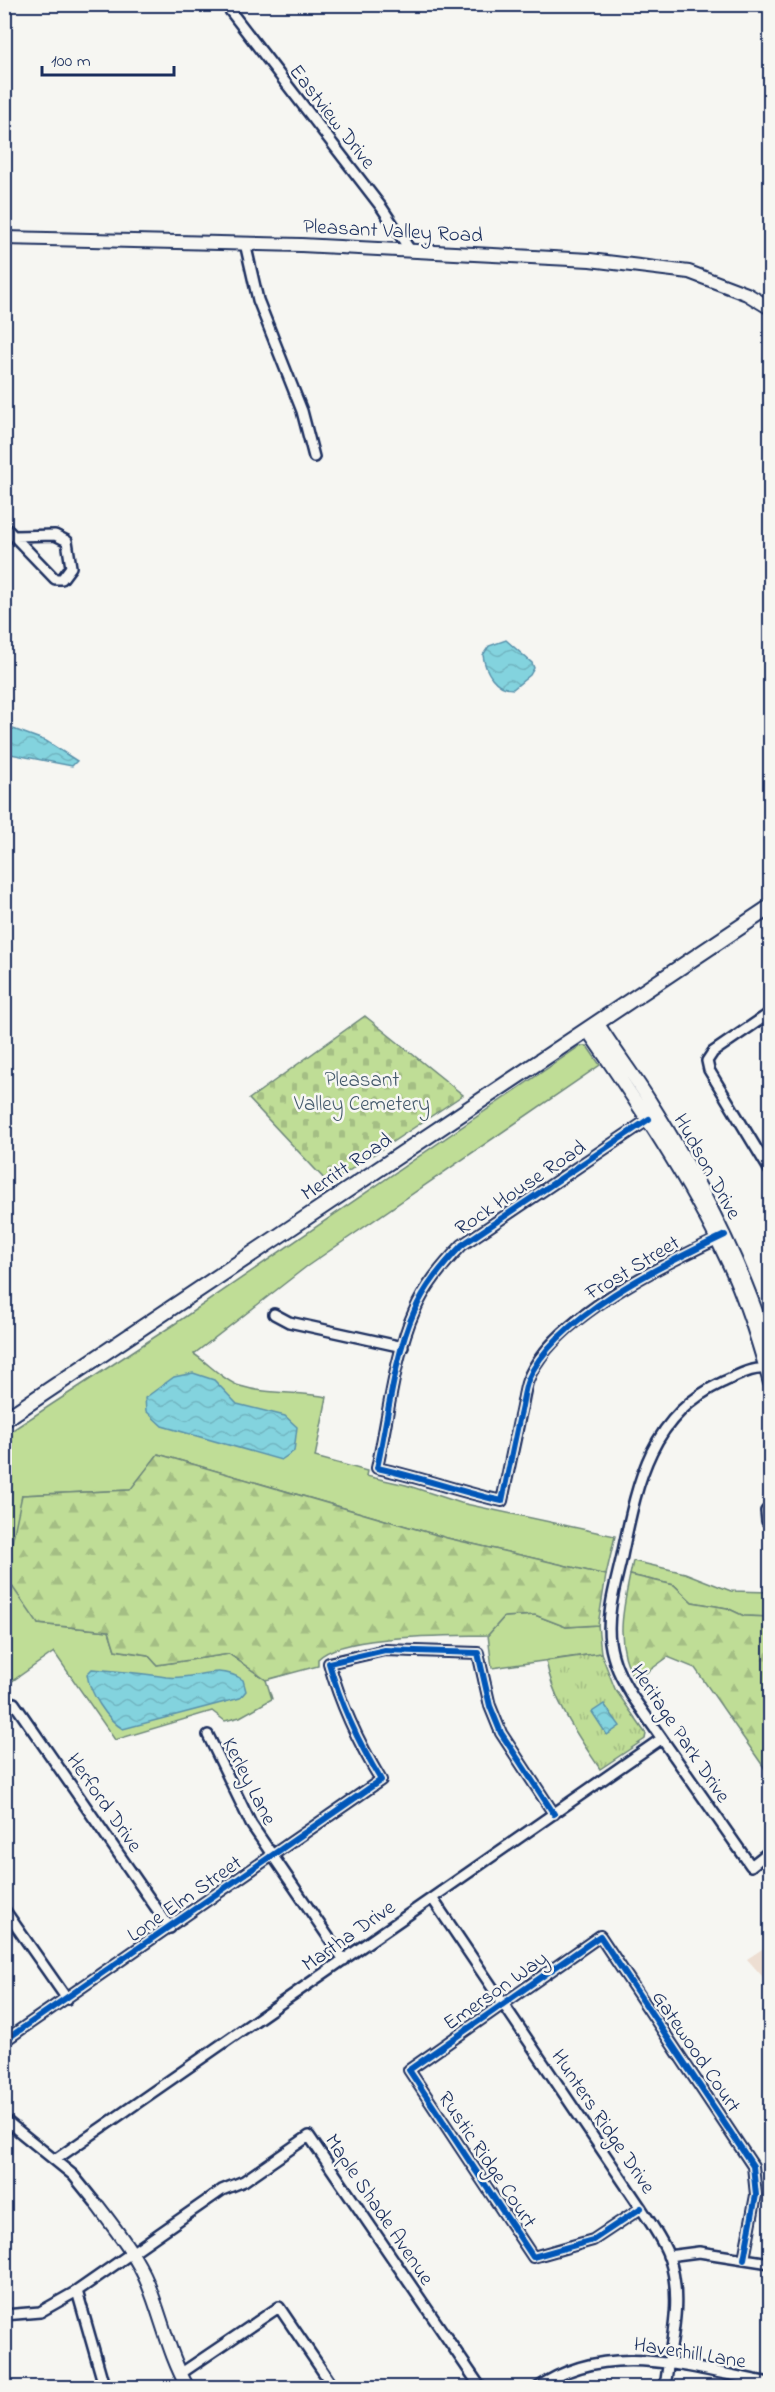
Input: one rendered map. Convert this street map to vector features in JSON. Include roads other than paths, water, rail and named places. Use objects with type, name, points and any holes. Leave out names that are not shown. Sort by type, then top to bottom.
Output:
[{"type":"main road","name":"Merritt Road","points":[[4,1420],[771,907]]},
{"type":"street","name":"Eastview Drive","points":[[225,4],[382,208],[410,250]]},
{"type":"street","name":"Pleasant Valley Road","points":[[4,238],[245,243],[590,260],[689,272],[747,294],[771,308]]},
{"type":"street","points":[[245,243],[258,300],[302,411],[314,458]]},
{"type":"street","points":[[4,526],[55,579],[62,579],[71,567],[67,541],[55,535],[15,536]]},
{"type":"street","points":[[771,1013],[713,1052],[707,1061],[709,1070],[771,1171]]},
{"type":"street","name":"Hudson Drive","points":[[593,1027],[649,1100],[721,1237],[771,1353]]},
{"type":"street","name":"Hudson Drive","points":[[593,1027],[721,1237],[769,1368],[771,1383]]},
{"type":"street","name":"Rock House Road","points":[[377,1468],[403,1347],[413,1312],[441,1267],[462,1245],[649,1119]]},
{"type":"street","name":"Frost Street","points":[[377,1468],[420,1477],[463,1492],[502,1501],[528,1380],[544,1353],[563,1332],[592,1311],[662,1266],[721,1237]]},
{"type":"street","points":[[274,1314],[289,1322],[403,1347]]},
{"type":"street","name":"Heritage Park Drive","points":[[769,1368],[741,1374],[710,1388],[677,1415],[654,1444],[641,1473],[611,1604],[610,1639],[616,1667],[661,1739],[751,1866],[771,1851]]},
{"type":"street","points":[[771,1506],[766,1511],[767,1521],[771,1522]]},
{"type":"street","name":"Lone Elm Street","points":[[4,2041],[381,1780],[357,1741],[341,1704],[329,1663],[385,1650],[478,1653],[490,1706],[501,1733],[554,1814]]},
{"type":"street","name":"Herford Drive","points":[[6,1700],[14,1703],[170,1928]]},
{"type":"street","name":"Kerley Lane","points":[[208,1736],[251,1824],[344,1960]]},
{"type":"street","name":"Martha Drive","points":[[55,2160],[661,1739]]},
{"type":"street","name":"Hunters Ridge Drive","points":[[432,1898],[641,2208],[668,2256],[675,2282],[676,2308],[665,2388]]},
{"type":"street","points":[[4,1909],[67,1999]]},
{"type":"street","name":"Emerson Way","points":[[409,2070],[600,1936]]},
{"type":"street","name":"Gatewood Court","points":[[600,1936],[753,2166],[756,2195],[744,2259]]},
{"type":"street","name":"Rustic Ridge Court","points":[[409,2070],[533,2257],[593,2240],[641,2208]]},
{"type":"street","points":[[4,2119],[73,2175],[132,2252],[148,2283],[180,2374],[188,2388]]},
{"type":"street","name":"Maple Shade Avenue","points":[[132,2252],[222,2190],[244,2181],[309,2136],[481,2388]]},
{"type":"street","points":[[4,2315],[40,2312],[77,2291],[132,2252]]},
{"type":"street","points":[[668,2256],[699,2252],[771,2262]]},
{"type":"street","points":[[77,2291],[103,2382],[96,2388]]},
{"type":"street","points":[[180,2374],[279,2307],[334,2388]]},
{"type":"street","name":"Haverhill Lane","points":[[537,2388],[561,2374],[595,2362],[626,2358],[771,2383]]},
{"type":"water","points":[[506,640],[532,663],[534,668],[530,675],[513,689],[501,686],[492,678],[483,655],[489,646]]},
{"type":"water","points":[[5,726],[46,741],[77,761],[72,766],[5,753]]},
{"type":"water","points":[[193,1373],[214,1380],[237,1404],[285,1416],[297,1427],[294,1451],[281,1460],[162,1426],[146,1411],[145,1398],[174,1377]]},
{"type":"water","points":[[92,1669],[176,1678],[224,1672],[243,1680],[246,1691],[240,1698],[123,1729],[105,1712],[95,1696],[87,1674]]},
{"type":"water","points":[[604,1704],[620,1726],[607,1735],[592,1712]]},
{"type":"park label","name":"Pleasant Valley Cemetery","points":[[362,1091]]}]
